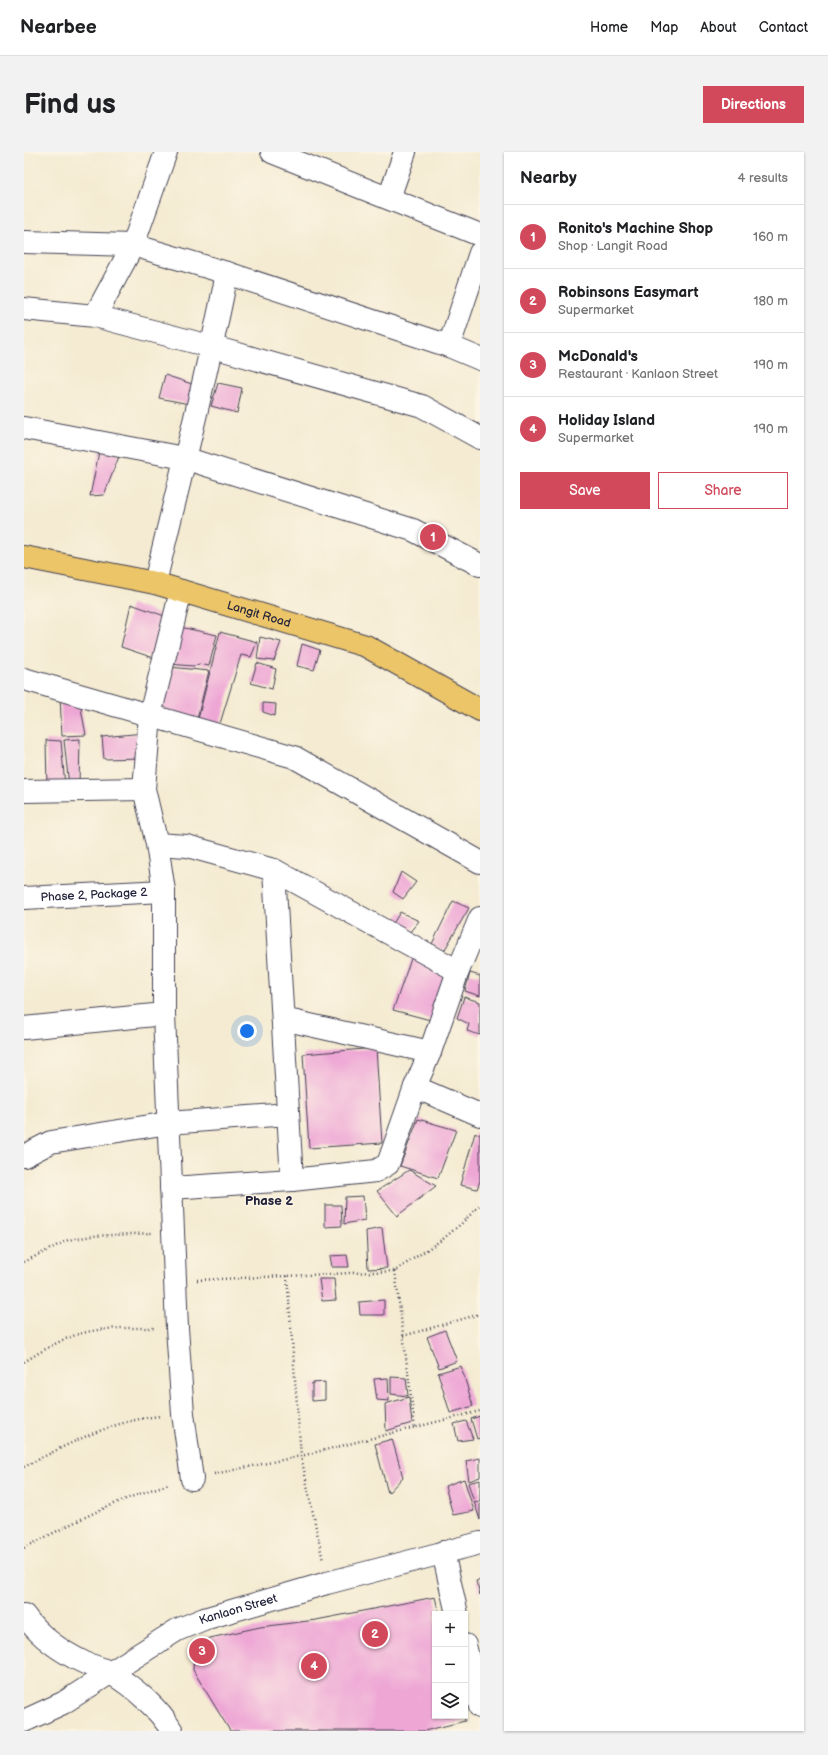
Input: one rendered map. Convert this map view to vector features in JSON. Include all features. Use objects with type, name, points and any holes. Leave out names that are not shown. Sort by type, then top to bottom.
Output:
[{"type":"main road","name":"Langit Road","points":[[24,557],[155,583],[366,646],[480,710]]},
{"type":"street","points":[[95,316],[133,244],[166,152]]},
{"type":"street","points":[[273,152],[480,234]]},
{"type":"street","points":[[388,198],[405,152]]},
{"type":"street","points":[[24,242],[133,244],[227,273],[449,346],[480,359]]},
{"type":"street","points":[[449,346],[480,252]]},
{"type":"street","points":[[155,583],[184,458],[213,347],[227,273]]},
{"type":"street","points":[[24,309],[95,316],[213,347],[422,406],[480,438]]},
{"type":"street","points":[[24,428],[184,458],[413,530],[480,565]]},
{"type":"street","points":[[181,591],[150,715],[144,789],[157,844],[164,891],[164,1014],[172,1232],[183,1414],[192,1479]]},
{"type":"street","points":[[24,679],[294,757],[480,862]]},
{"type":"street","points":[[24,791],[144,789]]},
{"type":"street","points":[[157,844],[187,846],[274,870],[458,971]]},
{"type":"street","points":[[274,870],[292,1180]]},
{"type":"street","name":"Phase 2, Package 2","points":[[24,898],[164,891]]},
{"type":"street","points":[[171,1188],[292,1180],[376,1171],[388,1164],[415,1087],[430,1052],[458,971],[480,918]]},
{"type":"street","points":[[24,1028],[164,1014]]},
{"type":"street","points":[[283,1019],[430,1052]]},
{"type":"street","points":[[415,1087],[480,1115]]},
{"type":"street","points":[[24,1156],[51,1142],[168,1123],[288,1114]]},
{"type":"street","name":"Kanlaon Street","points":[[24,1721],[63,1703],[112,1673],[153,1644],[184,1627],[204,1619],[327,1583],[480,1543]]},
{"type":"street","points":[[443,1552],[457,1611]]},
{"type":"street","points":[[24,1615],[32,1625],[54,1646],[83,1662],[112,1673],[150,1703],[172,1731]]},
{"type":"street","points":[[465,1647],[480,1708]]},
{"type":"path","points":[[175,1281],[395,1271],[443,1239],[462,1223],[480,1204]]},
{"type":"path","points":[[24,1262],[68,1240],[114,1234],[172,1232]]},
{"type":"path","points":[[395,1271],[416,1428]]},
{"type":"path","points":[[287,1276],[301,1456],[327,1583]]},
{"type":"path","points":[[403,1336],[480,1314]]},
{"type":"path","points":[[24,1362],[69,1338],[91,1331],[119,1328],[177,1328]]},
{"type":"path","points":[[24,1548],[118,1502],[144,1492],[192,1479],[301,1456],[480,1411]]},
{"type":"path","points":[[24,1467],[85,1437],[117,1425],[146,1417],[183,1414]]},
{"type":"building","points":[[165,375],[198,386],[189,404],[159,398]]},
{"type":"building","points":[[218,383],[242,388],[237,413],[211,406]]},
{"type":"building","points":[[100,447],[120,454],[104,495],[90,496]]},
{"type":"building","points":[[131,604],[170,618],[157,659],[121,647]]},
{"type":"building","points":[[180,627],[217,635],[209,666],[199,664],[194,666],[168,664]]},
{"type":"building","points":[[220,632],[257,642],[251,657],[241,655],[218,730],[196,727]]},
{"type":"building","points":[[260,637],[281,642],[274,661],[257,659]]},
{"type":"building","points":[[302,644],[320,650],[314,670],[297,666]]},
{"type":"building","points":[[257,663],[276,669],[272,689],[251,683]]},
{"type":"building","points":[[169,667],[209,671],[196,723],[158,716]]},
{"type":"building","points":[[60,697],[80,703],[86,735],[62,736]]},
{"type":"building","points":[[263,703],[276,704],[275,716],[263,712]]},
{"type":"building","points":[[144,733],[141,758],[104,759],[102,737]]},
{"type":"building","points":[[80,739],[79,785],[69,786],[64,740]]},
{"type":"building","points":[[46,740],[61,741],[65,786],[47,788]]},
{"type":"building","points":[[401,872],[416,882],[403,899],[393,892]]},
{"type":"building","points":[[453,901],[469,908],[444,951],[431,946]]},
{"type":"building","points":[[400,912],[419,921],[408,934],[391,927]]},
{"type":"building","points":[[412,956],[452,975],[434,1021],[393,1010]]},
{"type":"building","points":[[470,973],[480,976],[480,996],[465,991]]},
{"type":"building","points":[[464,997],[480,1002],[480,1035],[467,1031],[469,1024],[457,1018]]},
{"type":"building","points":[[376,1048],[382,1143],[309,1148],[303,1054]]},
{"type":"building","points":[[418,1119],[456,1130],[438,1178],[400,1166]]},
{"type":"building","points":[[475,1133],[480,1134],[480,1181],[477,1189],[460,1185]]},
{"type":"building","points":[[409,1170],[436,1186],[397,1216],[377,1191]]},
{"type":"building","points":[[363,1196],[365,1220],[344,1224],[345,1197]]},
{"type":"building","points":[[325,1205],[341,1205],[342,1226],[325,1227]]},
{"type":"building","points":[[382,1228],[387,1268],[368,1269],[366,1231]]},
{"type":"building","points":[[347,1255],[349,1267],[332,1267],[330,1256]]},
{"type":"building","points":[[319,1279],[334,1279],[336,1300],[322,1301]]},
{"type":"building","points":[[384,1300],[384,1315],[360,1315],[359,1302]]},
{"type":"building","points":[[445,1330],[457,1361],[439,1368],[427,1337]]},
{"type":"building","points":[[461,1366],[473,1406],[450,1413],[438,1373]]},
{"type":"building","points":[[391,1377],[406,1378],[408,1396],[391,1394]]},
{"type":"building","points":[[388,1378],[389,1401],[377,1400],[374,1379]]},
{"type":"building","points":[[325,1382],[325,1400],[312,1401],[312,1383]]},
{"type":"building","points":[[409,1397],[412,1423],[386,1431],[385,1404]]},
{"type":"building","points":[[480,1416],[480,1438],[477,1439],[471,1419]]},
{"type":"building","points":[[466,1421],[473,1439],[458,1441],[454,1424]]},
{"type":"building","points":[[392,1439],[403,1477],[388,1493],[375,1444]]},
{"type":"building","points":[[480,1458],[480,1477],[469,1481],[466,1461]]},
{"type":"building","points":[[464,1479],[474,1511],[453,1515],[445,1486]]},
{"type":"building","points":[[480,1480],[480,1520],[468,1483]]},
{"type":"building","points":[[480,1580],[480,1595],[476,1581]]},
{"type":"building","points":[[435,1597],[438,1611],[432,1611],[432,1719],[465,1719],[465,1721],[424,1731],[230,1731],[193,1670],[194,1654],[203,1642],[210,1638],[260,1627],[316,1620]]},
{"type":"place","name":"Ronito's Machine Shop","points":[[433,537]]},
{"type":"place","name":"Robinsons Easymart","points":[[375,1634]]},
{"type":"place","name":"McDonald's","points":[[202,1651]]},
{"type":"place","name":"Holiday Island","points":[[314,1666]]},
{"type":"district","name":"Phase 2","points":[[269,1201]]}]
